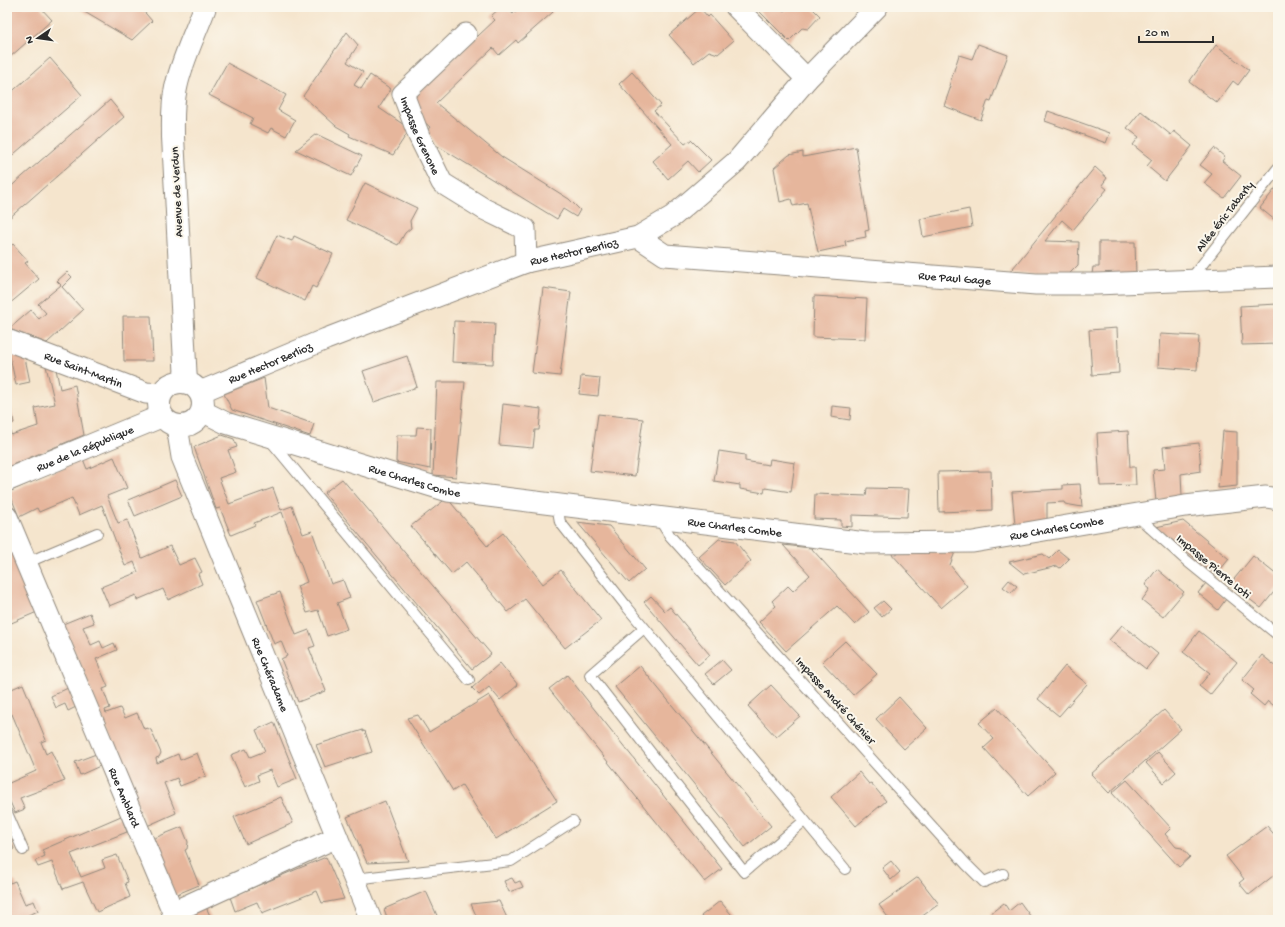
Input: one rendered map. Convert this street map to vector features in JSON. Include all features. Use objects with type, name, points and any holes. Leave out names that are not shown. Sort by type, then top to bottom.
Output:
[{"type":"street","name":"Avenue de Verdun","points":[[196,395],[174,153],[173,109],[175,88],[205,7]]},
{"type":"street","points":[[736,7],[807,79]]},
{"type":"street","name":"Rue Hector Berlioz","points":[[196,395],[326,338],[526,262],[638,237],[673,216],[737,161],[807,79],[877,7]]},
{"type":"street","name":"Impasse Grenone","points":[[466,34],[403,94],[419,136],[442,183],[484,209],[525,229],[526,262]]},
{"type":"street","name":"Rue Paul Gage","points":[[638,237],[665,255],[1036,284],[1096,284],[1278,276]]},
{"type":"street","name":"Rue Saint-Martin","points":[[7,340],[146,393],[166,412]]},
{"type":"street","points":[[178,381],[196,395],[197,420],[188,425],[166,412],[165,388],[171,383],[178,381]]},
{"type":"street","name":"Rue Charles Combe","points":[[196,395],[226,423],[448,492],[866,543],[973,542],[1185,506],[1266,497],[1278,499]]},
{"type":"street","name":"Rue de la République","points":[[7,480],[166,412]]},
{"type":"street","name":"Rue Chéradame","points":[[166,412],[182,457],[371,920]]},
{"type":"street","name":"Rue Amblard","points":[[7,516],[174,916],[337,837]]},
{"type":"lane","name":"Allée Éric Tabarly","points":[[1190,280],[1278,168]]},
{"type":"lane","points":[[266,435],[469,680]]},
{"type":"lane","points":[[557,505],[560,522],[644,628],[845,869]]},
{"type":"lane","name":"Impasse Pierre Loti","points":[[1135,514],[1187,561],[1278,635]]},
{"type":"lane","name":"Impasse André Chénier","points":[[658,517],[670,536],[966,864],[984,882],[1003,874]]},
{"type":"lane","points":[[26,562],[97,533]]},
{"type":"lane","points":[[644,628],[590,675],[744,872],[804,821]]},
{"type":"lane","points":[[7,812],[23,850]]},
{"type":"lane","points":[[354,879],[511,861],[573,820]]},
{"type":"building","points":[[7,7],[40,7],[52,20],[10,57],[7,53]]},
{"type":"building","points":[[76,7],[140,7],[152,21],[132,40]]},
{"type":"building","points":[[501,7],[505,7],[513,14],[520,7],[549,7],[553,12],[518,43],[516,40],[499,55],[493,48],[436,103],[502,157],[569,199],[580,210],[576,217],[563,209],[557,219],[436,145],[427,131],[430,127],[421,119],[423,116],[414,105],[412,98],[495,20],[491,16]]},
{"type":"building","points":[[755,7],[780,7],[784,11],[788,7],[811,7],[820,16],[808,29],[802,28],[789,41]]},
{"type":"building","points":[[700,8],[708,17],[710,15],[733,41],[718,54],[709,51],[694,63],[669,35]]},
{"type":"building","points":[[347,32],[358,45],[347,62],[363,72],[354,85],[361,89],[370,75],[391,89],[379,108],[410,129],[393,155],[349,136],[350,134],[336,126],[303,96]]},
{"type":"building","points":[[978,44],[1008,55],[991,101],[988,100],[981,120],[944,106],[959,55],[972,59]]},
{"type":"building","points":[[1216,45],[1249,70],[1238,85],[1233,81],[1217,103],[1189,82]]},
{"type":"building","points":[[50,58],[82,95],[7,160],[7,96]]},
{"type":"building","points":[[227,63],[286,95],[278,110],[295,120],[286,136],[271,128],[268,133],[250,124],[253,118],[209,95]]},
{"type":"building","points":[[632,72],[661,105],[654,111],[685,144],[691,140],[711,160],[698,172],[688,161],[668,179],[653,161],[672,144],[619,84]]},
{"type":"building","points":[[110,100],[124,117],[7,220],[7,190]]},
{"type":"building","points":[[1048,111],[1110,133],[1106,143],[1045,121]]},
{"type":"building","points":[[1141,111],[1171,135],[1174,131],[1192,146],[1165,181],[1147,166],[1152,160],[1133,145],[1139,137],[1127,128]]},
{"type":"building","points":[[316,134],[362,156],[351,176],[296,150]]},
{"type":"building","points":[[856,147],[869,230],[865,231],[866,237],[845,241],[846,246],[818,252],[807,203],[793,206],[791,199],[780,202],[774,168],[789,155],[803,152],[803,157]]},
{"type":"building","points":[[1214,148],[1225,157],[1222,161],[1241,176],[1224,198],[1204,183],[1212,174],[1200,165]]},
{"type":"building","points":[[1095,167],[1107,178],[1102,185],[1107,189],[1073,230],[1062,220],[1045,241],[1079,242],[1078,265],[1069,274],[1009,273]]},
{"type":"building","points":[[365,183],[417,208],[410,221],[411,228],[405,233],[398,245],[346,220]]},
{"type":"building","points":[[1278,185],[1278,219],[1276,221],[1260,208]]},
{"type":"building","points":[[969,209],[972,227],[923,237],[920,219]]},
{"type":"building","points":[[277,235],[292,241],[294,236],[333,254],[316,288],[312,286],[305,301],[257,278]]},
{"type":"building","points":[[1099,242],[1135,242],[1136,275],[1092,274],[1093,267],[1099,267]]},
{"type":"building","points":[[13,244],[28,261],[25,263],[39,279],[8,305],[7,249]]},
{"type":"building","points":[[67,272],[72,277],[62,287],[83,310],[47,343],[9,329],[31,310],[39,319],[46,313],[38,304],[61,285],[57,281]]},
{"type":"building","points":[[543,288],[571,292],[560,376],[532,373]]},
{"type":"building","points":[[814,296],[867,299],[865,339],[813,337]]},
{"type":"building","points":[[1278,304],[1278,344],[1242,345],[1240,306]]},
{"type":"building","points":[[123,316],[151,316],[153,361],[124,361]]},
{"type":"building","points":[[454,321],[495,323],[493,364],[452,362]]},
{"type":"building","points":[[1117,328],[1119,373],[1092,375],[1089,330]]},
{"type":"building","points":[[1160,334],[1199,336],[1197,370],[1158,367]]},
{"type":"building","points":[[9,352],[25,358],[30,382],[16,385]]},
{"type":"building","points":[[407,356],[417,387],[374,402],[363,371]]},
{"type":"building","points":[[46,366],[56,369],[60,389],[75,385],[84,435],[7,467],[7,398],[9,397],[14,423],[9,424],[11,435],[38,426],[35,408],[55,404]]},
{"type":"building","points":[[581,376],[600,378],[598,396],[579,394]]},
{"type":"building","points":[[264,378],[268,408],[314,424],[310,436],[232,410],[224,394]]},
{"type":"building","points":[[437,382],[465,382],[456,477],[433,475]]},
{"type":"building","points":[[503,404],[541,409],[539,430],[535,430],[533,448],[499,445]]},
{"type":"building","points":[[832,406],[851,408],[850,420],[831,417]]},
{"type":"building","points":[[598,414],[643,419],[635,476],[590,471]]},
{"type":"building","points":[[417,427],[431,428],[430,469],[396,462],[397,435],[416,435]]},
{"type":"building","points":[[1128,431],[1130,467],[1135,467],[1136,485],[1100,486],[1097,433]]},
{"type":"building","points":[[1223,431],[1237,432],[1237,486],[1218,488]]},
{"type":"building","points":[[222,435],[234,439],[237,447],[228,450],[236,472],[219,478],[229,504],[273,488],[281,510],[292,506],[303,534],[312,531],[331,584],[343,580],[350,598],[337,603],[347,629],[327,636],[318,610],[307,613],[297,586],[307,582],[282,512],[254,523],[255,525],[231,535],[220,508],[216,509],[194,447]]},
{"type":"building","points":[[1199,443],[1201,471],[1181,474],[1182,496],[1156,502],[1153,470],[1165,469],[1163,447]]},
{"type":"building","points":[[719,451],[745,455],[745,461],[756,463],[769,465],[770,459],[795,463],[791,492],[765,488],[764,493],[740,489],[740,485],[714,481]]},
{"type":"building","points":[[114,457],[127,488],[107,496],[118,523],[127,520],[142,558],[170,546],[179,565],[195,558],[202,572],[198,574],[202,584],[168,600],[163,589],[137,600],[136,595],[109,606],[101,587],[138,572],[134,562],[125,566],[102,505],[79,515],[72,498],[39,512],[37,508],[19,517],[9,492],[83,459],[87,469]]},
{"type":"building","points":[[991,471],[992,510],[939,512],[938,472]]},
{"type":"building","points":[[342,479],[491,654],[472,669],[324,493]]},
{"type":"building","points":[[175,480],[182,496],[135,516],[128,500]]},
{"type":"building","points":[[1080,484],[1082,507],[1065,504],[1064,502],[1047,503],[1047,522],[1015,525],[1012,492],[1063,489],[1063,485]]},
{"type":"building","points":[[867,488],[909,489],[907,517],[852,515],[852,527],[841,526],[841,520],[814,519],[815,494],[866,496]]},
{"type":"building","points":[[447,498],[487,546],[503,533],[543,584],[561,570],[601,620],[565,648],[525,599],[508,612],[466,562],[452,574],[411,526]]},
{"type":"building","points":[[1183,521],[1229,559],[1216,575],[1156,527]]},
{"type":"building","points":[[577,522],[609,526],[645,569],[629,583]]},
{"type":"building","points":[[7,539],[37,612],[9,624],[7,620]]},
{"type":"building","points":[[719,539],[735,541],[751,561],[725,585],[699,557]]},
{"type":"building","points":[[783,545],[811,548],[869,612],[855,625],[837,606],[786,651],[759,622],[776,606],[772,601],[788,586],[793,591],[810,575]]},
{"type":"building","points":[[1058,550],[1069,559],[1060,568],[1057,566],[1024,574],[1009,562],[1043,554],[1049,559]]},
{"type":"building","points":[[890,552],[955,552],[950,565],[967,586],[941,608]]},
{"type":"building","points":[[1253,556],[1278,576],[1278,587],[1261,608],[1230,584]]},
{"type":"building","points":[[1157,569],[1184,592],[1163,617],[1142,600],[1150,589],[1145,585]]},
{"type":"building","points":[[1009,580],[1017,586],[1011,593],[1003,587]]},
{"type":"building","points":[[1206,583],[1226,599],[1218,610],[1198,593]]},
{"type":"building","points":[[280,592],[296,635],[309,630],[315,646],[309,648],[326,691],[298,702],[281,659],[287,656],[281,641],[274,644],[257,600]]},
{"type":"building","points":[[651,596],[665,611],[670,607],[710,655],[698,665],[644,602]]},
{"type":"building","points":[[883,601],[891,609],[882,617],[874,608]]},
{"type":"building","points":[[90,613],[94,623],[83,627],[91,645],[100,641],[103,648],[114,643],[117,650],[96,659],[108,687],[103,689],[110,708],[105,710],[106,713],[120,708],[125,718],[137,713],[144,729],[147,728],[151,730],[161,753],[159,757],[156,758],[157,763],[178,754],[180,760],[197,753],[206,776],[180,786],[177,778],[164,783],[176,813],[147,826],[63,624]]},
{"type":"building","points":[[1122,625],[1158,654],[1146,669],[1109,640]]},
{"type":"building","points":[[1199,631],[1237,662],[1210,695],[1199,686],[1210,673],[1183,652]]},
{"type":"building","points":[[845,641],[877,674],[853,695],[822,662]]},
{"type":"building","points":[[1262,655],[1278,668],[1278,709],[1268,701],[1264,706],[1250,694],[1254,690],[1242,680]]},
{"type":"building","points":[[722,660],[731,670],[714,684],[705,674]]},
{"type":"building","points":[[500,663],[518,685],[500,700],[489,687],[479,695],[472,688]]},
{"type":"building","points":[[640,666],[771,826],[745,847],[615,687]]},
{"type":"building","points":[[1065,666],[1087,684],[1059,716],[1038,699]]},
{"type":"building","points":[[567,675],[722,869],[705,882],[549,689]]},
{"type":"building","points":[[23,684],[46,740],[41,742],[46,754],[51,751],[65,781],[20,798],[25,809],[15,813],[7,795],[7,784],[36,771],[12,714],[7,716],[7,691]]},
{"type":"building","points":[[771,685],[800,716],[776,737],[748,706]]},
{"type":"building","points":[[68,688],[76,707],[68,711],[65,704],[56,708],[51,696]]},
{"type":"building","points":[[489,695],[557,801],[496,839],[462,785],[453,791],[407,718],[418,715],[429,732]]},
{"type":"building","points":[[899,697],[927,728],[904,749],[876,719]]},
{"type":"building","points":[[997,708],[1055,772],[1028,796],[984,748],[994,739],[979,723]]},
{"type":"building","points":[[1164,710],[1181,729],[1109,793],[1091,774]]},
{"type":"building","points":[[274,722],[297,779],[277,787],[270,770],[257,775],[259,781],[245,787],[231,755],[246,749],[250,757],[265,751],[256,730]]},
{"type":"building","points":[[363,730],[363,732],[365,731],[372,752],[325,767],[316,745]]},
{"type":"building","points":[[1158,752],[1176,772],[1164,783],[1146,763]]},
{"type":"building","points":[[96,754],[100,766],[80,775],[75,762]]},
{"type":"building","points":[[859,772],[869,784],[871,783],[886,801],[856,826],[831,797]]},
{"type":"building","points":[[1127,780],[1171,828],[1165,834],[1176,847],[1182,848],[1190,857],[1179,867],[1112,793]]},
{"type":"building","points":[[281,797],[293,823],[246,844],[234,817]]},
{"type":"building","points":[[385,801],[408,861],[367,863],[347,817]]},
{"type":"building","points":[[121,816],[127,832],[71,854],[81,877],[105,868],[102,860],[117,855],[128,882],[125,883],[130,897],[97,912],[83,882],[63,889],[52,862],[38,867],[35,861],[45,856],[42,850]]},
{"type":"building","points":[[1267,826],[1278,839],[1278,872],[1249,895],[1239,883],[1244,879],[1226,856]]},
{"type":"building","points":[[182,827],[188,842],[187,849],[185,850],[199,885],[175,895],[152,839]]},
{"type":"building","points":[[7,832],[14,849],[7,852]]},
{"type":"building","points":[[326,857],[344,899],[322,903],[317,891],[262,913],[257,902],[235,911],[230,897]]},
{"type":"building","points":[[891,861],[900,872],[891,880],[882,868]]},
{"type":"building","points":[[7,876],[10,883],[15,881],[25,904],[34,901],[38,911],[17,920],[7,920]]},
{"type":"building","points":[[918,877],[939,904],[917,920],[890,920],[879,905]]},
{"type":"building","points":[[512,878],[515,883],[520,881],[523,887],[509,892],[504,881]]},
{"type":"building","points":[[426,891],[439,920],[388,920],[384,909]]},
{"type":"building","points":[[499,901],[508,920],[478,920],[471,904]]},
{"type":"building","points":[[720,901],[736,920],[704,920],[701,916]]},
{"type":"building","points":[[1020,902],[1033,920],[996,920],[991,913],[1004,903],[1009,911]]},
{"type":"building","points":[[206,907],[212,920],[186,920],[184,916]]}]
